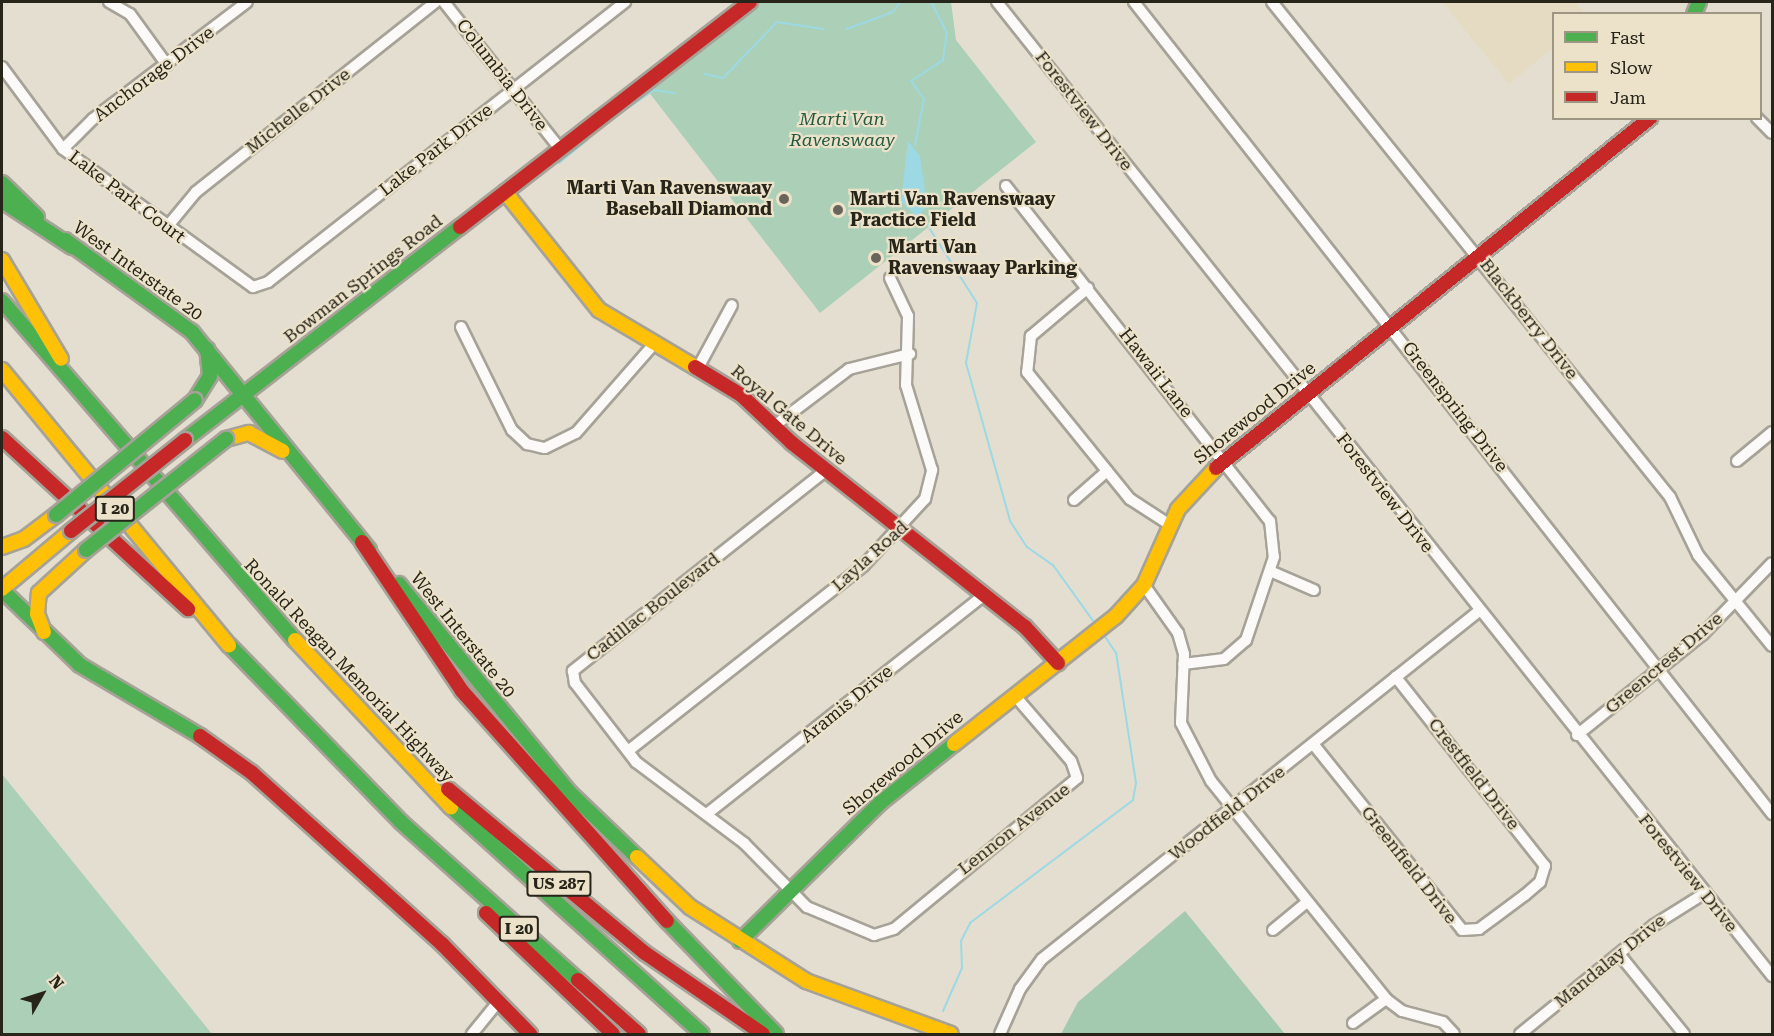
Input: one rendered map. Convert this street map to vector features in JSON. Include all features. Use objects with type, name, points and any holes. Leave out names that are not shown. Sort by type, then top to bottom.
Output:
[{"type":"main road","name":"Bowman Springs Road","points":[[2,590],[71,531],[245,392],[750,2]]},
{"type":"main road","name":"Shorewood Drive","points":[[740,941],[788,891],[880,803],[1058,663],[1144,585],[1170,525],[1184,500],[1224,459],[1648,120]]},
{"type":"main road","name":"West Interstate 20","points":[[2,183],[72,247],[155,302],[207,347],[362,542],[596,821],[651,875],[740,941],[845,998],[951,1035]]},
{"type":"main road","name":"Royal Gate Drive","points":[[505,192],[599,310],[654,344],[699,366],[741,394],[825,471],[986,594],[1058,663]]},
{"type":"main road","points":[[2,201],[72,247]]},
{"type":"main road","points":[[2,260],[87,405]]},
{"type":"main road","name":"Ronald Reagan Memorial Highway","points":[[2,301],[87,405],[367,718],[475,833],[702,1035]]},
{"type":"main road","points":[[2,547],[24,539],[56,515],[195,400],[210,376],[207,347]]},
{"type":"main road","name":"I 20","points":[[2,370],[230,647],[401,822],[639,1035]]},
{"type":"main road","points":[[47,638],[37,614],[39,593],[87,550],[226,439],[249,433],[262,436],[303,469]]},
{"type":"main road","points":[[2,438],[66,503],[230,647]]},
{"type":"main road","points":[[362,542],[462,690],[689,944],[776,1035]]},
{"type":"main road","points":[[2,590],[47,638],[102,679],[235,759],[442,944],[530,1035]]},
{"type":"main road","name":"US 287","points":[[367,718],[645,953],[763,1035]]},
{"type":"main road","points":[[401,822],[508,937],[613,1035]]},
{"type":"street","points":[[109,2],[130,14],[167,65]]},
{"type":"street","name":"Anchorage Drive","points":[[63,149],[93,119],[247,2]]},
{"type":"street","name":"Michelle Drive","points":[[167,227],[196,192],[436,2]]},
{"type":"street","name":"Columbia Drive","points":[[444,2],[560,149]]},
{"type":"street","name":"Lake Park Drive","points":[[244,284],[268,282],[625,2]]},
{"type":"street","name":"Greenspring Drive","points":[[1134,2],[1773,814]]},
{"type":"street","name":"Blackberry Drive","points":[[1272,2],[1479,256],[1670,497],[1698,555],[1773,646]]},
{"type":"street","name":"Forestview Drive","points":[[998,4],[1577,735],[1773,976]]},
{"type":"street","name":"Lake Park Court","points":[[2,67],[63,149],[244,284]]},
{"type":"street","points":[[1759,120],[1773,133]]},
{"type":"street","name":"Hawaii Lane","points":[[1006,186],[1224,459],[1270,521],[1276,538],[1270,571],[1246,640],[1233,654],[1218,661],[1183,664]]},
{"type":"street","name":"Layla Road","points":[[628,752],[902,529],[932,483],[906,385],[910,354],[908,316],[890,278]]},
{"type":"street","points":[[1088,288],[1039,327],[1026,354],[1034,382],[1130,499],[1170,525]]},
{"type":"street","points":[[699,366],[732,305]]},
{"type":"street","points":[[461,327],[512,430],[527,444],[545,448],[576,433],[654,344]]},
{"type":"street","points":[[774,426],[849,369],[910,354]]},
{"type":"street","points":[[1737,461],[1773,432]]},
{"type":"street","name":"Cadillac Boulevard","points":[[825,471],[573,671],[575,683],[628,752],[649,775],[708,813],[807,908],[867,935]]},
{"type":"street","points":[[1074,500],[1107,471]]},
{"type":"street","name":"Greencrest Drive","points":[[1577,735],[1659,671],[1736,601],[1773,563]]},
{"type":"street","points":[[1270,571],[1314,590]]},
{"type":"street","points":[[1144,585],[1169,614],[1183,664],[1179,708],[1186,741],[1233,808],[1386,999],[1402,1011],[1443,1022],[1454,1035]]},
{"type":"street","name":"Aramis Drive","points":[[708,813],[986,594]]},
{"type":"street","name":"Woodfield Drive","points":[[1000,1035],[1020,989],[1041,960],[1314,745],[1479,611]]},
{"type":"street","name":"Crestfield Drive","points":[[1396,677],[1538,856],[1545,874]]},
{"type":"street","name":"Lennon Avenue","points":[[867,935],[894,928],[1077,778],[1071,761],[1015,696]]},
{"type":"street","name":"Greenfield Drive","points":[[1314,745],[1466,933],[1525,895],[1545,874]]},
{"type":"street","name":"Mandalay Drive","points":[[1520,1035],[1619,954],[1705,893]]},
{"type":"street","points":[[1273,930],[1307,902]]},
{"type":"street","points":[[1619,954],[1684,1035]]},
{"type":"street","points":[[1353,1023],[1386,999]]},
{"type":"street","points":[[472,1035],[498,1002]]},
{"type":"shaded area","points":[[1442,2],[1575,2],[1584,12],[1552,12],[1552,49],[1509,84]]},
{"type":"green space","name":"Marti Van Ravenswaay","points":[[756,2],[951,2],[956,40],[1036,142],[820,313],[644,86]]},
{"type":"green space","points":[[2,774],[212,1034],[2,1034]]},
{"type":"green space","points":[[1185,911],[1285,1034],[1061,1034],[1078,1002]]},
{"type":"water","points":[[908,141],[920,156],[927,206],[917,217],[901,201]]},
{"type":"waterway","points":[[847,29],[893,12],[900,2]]},
{"type":"waterway","points":[[915,145],[924,99],[911,81],[943,60],[947,33],[931,2]]},
{"type":"waterway","points":[[705,74],[723,78],[777,22],[823,29]]},
{"type":"waterway","points":[[615,117],[654,90],[675,93]]},
{"type":"waterway","points":[[559,163],[587,140]]},
{"type":"waterway","points":[[919,212],[977,303],[966,363],[1010,521],[1027,547],[1053,565],[1094,622]]},
{"type":"waterway","points":[[943,1011],[962,968],[961,941],[970,923],[1133,800],[1136,783],[1116,653],[1104,635]]},
{"type":"traffic: fast","points":[[1695,12],[1699,2]]},
{"type":"traffic: fast","points":[[2,183],[37,217]]},
{"type":"traffic: fast","points":[[2,201],[72,247]]},
{"type":"traffic: fast","points":[[185,440],[460,227]]},
{"type":"traffic: fast","points":[[65,240],[192,332],[369,550]]},
{"type":"traffic: fast","points":[[2,301],[295,640]]},
{"type":"traffic: fast","points":[[195,400],[210,376],[207,349]]},
{"type":"traffic: fast","points":[[56,515],[195,400]]},
{"type":"traffic: fast","points":[[86,550],[226,439]]},
{"type":"traffic: fast","points":[[399,584],[570,793],[637,857]]},
{"type":"traffic: fast","points":[[2,590],[80,665],[200,736]]},
{"type":"traffic: fast","points":[[229,645],[401,822],[578,980]]},
{"type":"traffic: fast","points":[[740,941],[880,803],[954,744]]},
{"type":"traffic: fast","points":[[451,807],[702,1034]]},
{"type":"traffic: fast","points":[[667,921],[776,1034]]},
{"type":"traffic: slow","points":[[505,192],[599,310],[695,367]]},
{"type":"traffic: slow","points":[[2,260],[61,359]]},
{"type":"traffic: slow","points":[[2,370],[229,645]]},
{"type":"traffic: slow","points":[[226,439],[249,433],[283,451]]},
{"type":"traffic: slow","points":[[954,744],[1116,616],[1144,585],[1178,509],[1216,468]]},
{"type":"traffic: slow","points":[[2,547],[24,539],[56,515]]},
{"type":"traffic: slow","points":[[2,589],[71,531]]},
{"type":"traffic: slow","points":[[44,632],[37,614],[39,593],[86,550]]},
{"type":"traffic: slow","points":[[295,640],[451,807]]},
{"type":"traffic: slow","points":[[637,857],[690,907],[806,981],[951,1034]]},
{"type":"traffic: jam","points":[[460,227],[750,2]]},
{"type":"traffic: jam","points":[[1216,468],[1648,120]]},
{"type":"traffic: jam","points":[[695,367],[741,395],[792,443],[1025,627],[1058,663]]},
{"type":"traffic: jam","points":[[2,438],[188,609]]},
{"type":"traffic: jam","points":[[71,531],[185,440]]},
{"type":"traffic: jam","points":[[362,542],[462,691],[667,921]]},
{"type":"traffic: jam","points":[[200,736],[252,773],[442,944],[530,1034]]},
{"type":"traffic: jam","points":[[448,789],[645,953],[763,1034]]},
{"type":"traffic: jam","points":[[486,913],[613,1034]]},
{"type":"traffic: jam","points":[[578,980],[639,1034]]},
{"type":"place","name":"Marti Van Ravenswaay Baseball Diamond","points":[[784,199]]},
{"type":"place","name":"Marti Van Ravenswaay Practice Field","points":[[838,210]]},
{"type":"place","name":"Marti Van Ravenswaay Parking","points":[[876,258]]}]
